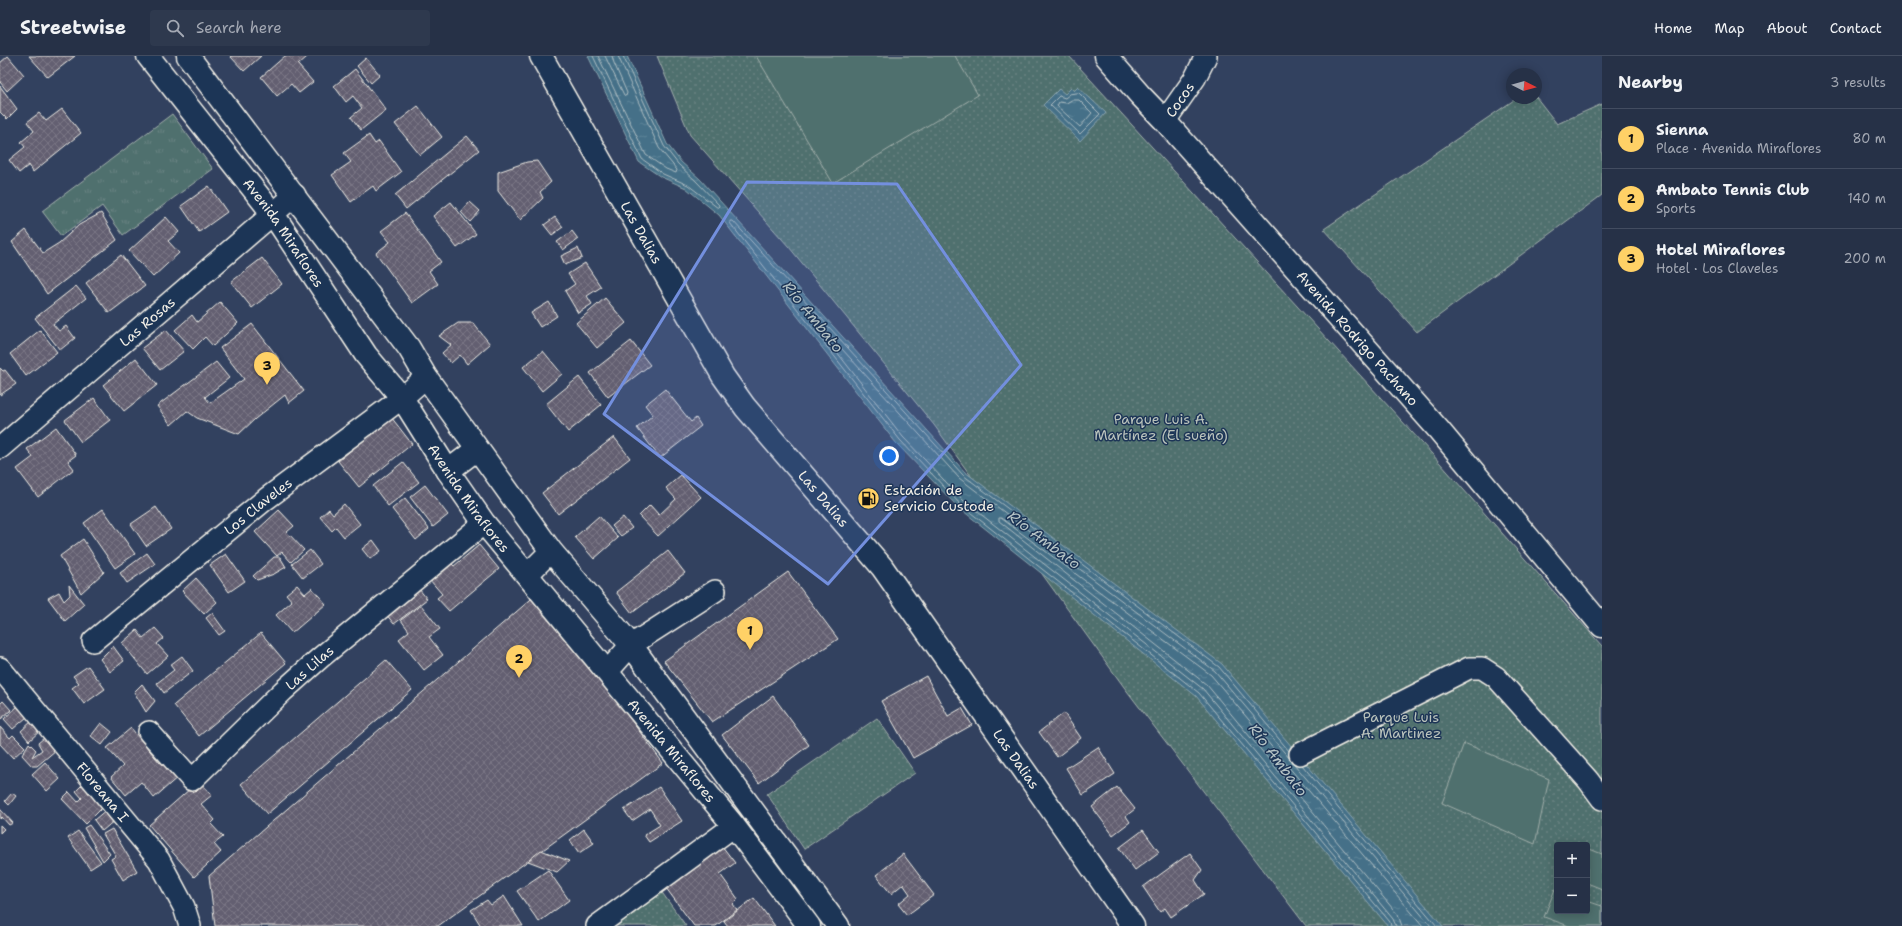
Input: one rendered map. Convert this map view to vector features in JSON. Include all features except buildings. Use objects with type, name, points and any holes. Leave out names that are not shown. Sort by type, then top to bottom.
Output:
[{"type":"main road","name":"Avenida Miraflores","points":[[188,56],[295,195],[409,348],[426,377],[551,551],[631,645],[829,923]]},
{"type":"main road","name":"Las Dalias","points":[[542,56],[723,376],[745,407],[882,566],[1133,926]]},
{"type":"main road","name":"Avenida Rodrigo Pachano","points":[[1106,56],[1438,428],[1602,626]]},
{"type":"main road","name":"Avenida Miraflores","points":[[160,60],[273,214],[366,355],[402,398],[448,471],[484,522],[734,826],[809,926]]},
{"type":"main road","points":[[448,471],[477,449]]},
{"type":"street","name":"Cocos","points":[[1165,121],[1195,78],[1206,56]]},
{"type":"street","name":"Las Rosas","points":[[0,448],[295,195]]},
{"type":"street","name":"Los Claveles","points":[[93,641],[266,499],[402,398],[426,377]]},
{"type":"street","name":"Las Lilas","points":[[148,732],[192,780],[283,691],[320,658],[484,522]]},
{"type":"street","points":[[527,575],[551,551]]},
{"type":"street","points":[[608,671],[631,645],[715,591]]},
{"type":"street","name":"Floreana I","points":[[0,668],[159,860],[184,907],[190,926]]},
{"type":"street","points":[[1300,754],[1469,668],[1482,668],[1496,677],[1588,780],[1602,799]]},
{"type":"street","points":[[597,926],[734,826]]},
{"type":"highlighted area","points":[[747,182],[897,184],[1021,365],[828,584],[604,414]]},
{"type":"green space","name":"Parque Luis A. Martínez (El sueño)","points":[[657,56],[1069,56],[1432,454],[1602,646],[1602,926],[1306,926],[1124,687],[934,425],[789,247],[690,135]]},
{"type":"green space","points":[[756,56],[955,56],[978,95],[833,183]]},
{"type":"green space","points":[[1508,104],[1541,104],[1557,124],[1602,104],[1602,195],[1417,332],[1324,229]]},
{"type":"green space","points":[[172,114],[213,169],[123,235],[102,206],[61,236],[42,211]]},
{"type":"green space","points":[[877,718],[915,773],[804,849],[767,794]]},
{"type":"green space","points":[[1464,743],[1549,779],[1535,844],[1442,803]]},
{"type":"green space","points":[[1590,849],[1602,854],[1602,889],[1590,884]]},
{"type":"green space","points":[[653,880],[686,926],[588,926]]},
{"type":"green space","points":[[1554,892],[1554,914],[1590,914],[1590,902],[1602,906],[1602,926],[1569,926],[1544,917]]},
{"type":"water","name":"Río Ambato","points":[[588,56],[627,56],[667,144],[681,162],[700,179],[965,472],[1222,664],[1443,926],[1388,926],[1196,696],[958,507],[896,443],[719,215],[686,188],[661,177],[639,162]]},
{"type":"water","points":[[1078,87],[1106,113],[1080,141],[1043,105],[1059,89],[1065,94],[1071,88],[1074,91]]},
{"type":"place","name":"Hotel Miraflores","points":[[267,385]]},
{"type":"place","name":"Estación de Servicio Custode","points":[[869,498]]},
{"type":"place","name":"Sienna","points":[[750,650]]},
{"type":"place","name":"Ambato Tennis Club","points":[[519,678]]},
{"type":"park label","name":"Parque Luis A. Martinez","points":[[1401,726]]}]
